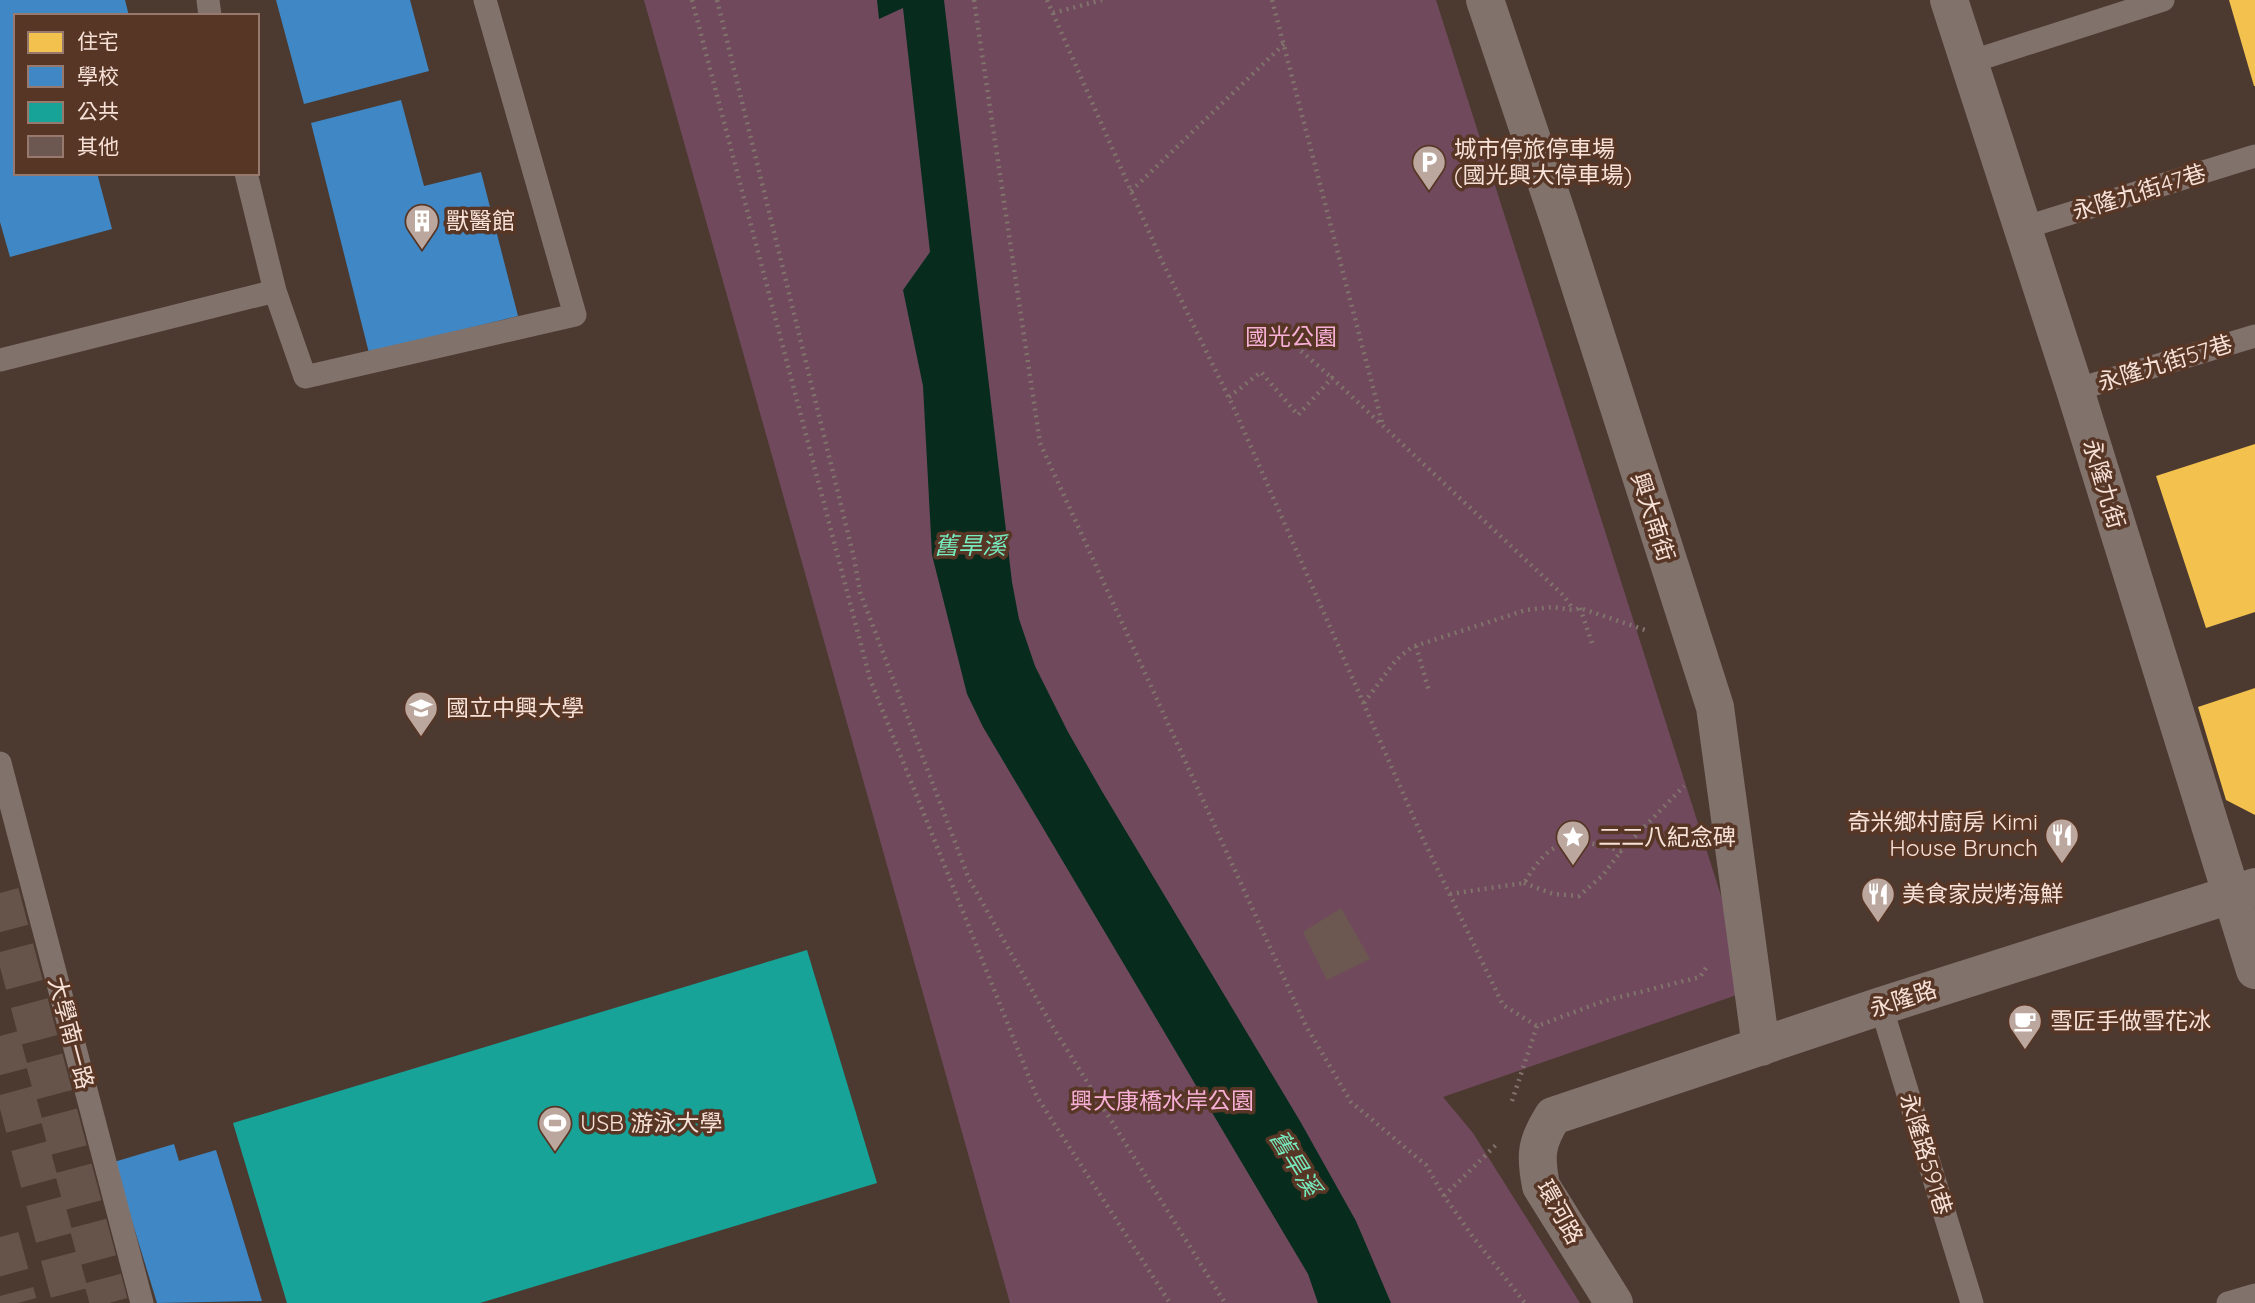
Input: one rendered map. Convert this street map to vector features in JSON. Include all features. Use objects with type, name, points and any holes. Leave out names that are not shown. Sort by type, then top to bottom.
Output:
[{"type":"street","name":"興大南街","points":[[1485,0],[1560,223],[1715,707],[1761,1047]]},
{"type":"street","name":"永隆九街","points":[[1950,0],[2075,390],[2243,891],[2255,970]]},
{"type":"street","name":"永隆路","points":[[1553,1116],[1881,1006],[2243,891]]},
{"type":"street","name":"環河路","points":[[1553,1116],[1537,1145],[1541,1186],[1614,1303]]},
{"type":"lane","points":[[246,175],[275,291],[305,377],[575,315],[485,0]]},
{"type":"lane","points":[[1970,62],[2163,0]]},
{"type":"lane","name":"永隆九街47巷","points":[[2023,228],[2255,156]]},
{"type":"lane","points":[[0,360],[275,291]]},
{"type":"lane","name":"永隆九街57巷","points":[[2075,390],[2255,336]]},
{"type":"lane","name":"大學南一路","points":[[0,763],[142,1303]]},
{"type":"lane","name":"永隆路591巷","points":[[1881,1006],[1972,1303]]},
{"type":"lane","points":[[2228,1303],[2255,1295]]},
{"type":"path","points":[[692,0],[870,680],[1037,1097],[1170,1303]]},
{"type":"path","points":[[717,0],[855,558],[860,592],[969,879],[1051,1024],[1225,1303]]},
{"type":"path","points":[[974,0],[1040,443],[1306,1026],[1351,1102],[1426,1165],[1473,1237],[1525,1303]]},
{"type":"path","points":[[1047,0],[1161,259],[1229,397],[1364,704],[1503,1005],[1537,1026]]},
{"type":"path","points":[[1053,13],[1102,0]]},
{"type":"path","points":[[1272,0],[1382,426]]},
{"type":"path","points":[[1131,191],[1284,44]]},
{"type":"path","points":[[1301,351],[1563,595],[1574,610]]},
{"type":"path","points":[[1229,397],[1261,372],[1298,415],[1332,378]]},
{"type":"path","points":[[1364,704],[1396,660],[1416,646],[1526,610],[1580,608],[1648,631]]},
{"type":"path","points":[[1580,608],[1593,646]]},
{"type":"path","points":[[1416,646],[1429,691]]},
{"type":"path","points":[[1450,894],[1524,883],[1553,894],[1579,896],[1603,875],[1621,851],[1695,778]]},
{"type":"path","points":[[1524,883],[1537,860],[1566,841],[1597,844],[1621,851]]},
{"type":"path","points":[[1537,1026],[1604,1001],[1700,977],[1710,963]]},
{"type":"path","points":[[1509,1110],[1537,1026]]},
{"type":"path","points":[[1444,1196],[1497,1146],[1501,1134]]},
{"type":"green space","points":[[644,0],[1436,0],[1751,990],[1443,1097],[1473,1133],[1580,1303],[1010,1303]]},
{"type":"water","name":"舊旱溪","points":[[877,0],[944,0],[1012,582],[1019,619],[1035,666],[1103,793],[1300,1121],[1356,1221],[1391,1303],[1318,1303],[1308,1274],[983,727],[967,694],[932,555],[923,386],[903,290],[930,252],[903,8],[879,19]]},
{"type":"building: 住宅","points":[[2229,0],[2255,0],[2255,86],[2254,86]]},
{"type":"building: 住宅","points":[[2255,444],[2255,612],[2206,628],[2156,476]]},
{"type":"building: 住宅","points":[[2255,688],[2255,815],[2226,800],[2198,707]]},
{"type":"building: 學校","points":[[0,0],[125,0],[128,14],[14,14],[14,175],[98,175],[112,229],[10,257],[0,222]]},
{"type":"building: 學校","points":[[276,0],[410,0],[429,71],[304,104]]},
{"type":"building: 學校","name":"獸醫館","points":[[401,100],[424,186],[481,172],[518,316],[369,353],[311,123]]},
{"type":"building: 學校","points":[[174,1144],[179,1161],[216,1150],[262,1301],[157,1303],[114,1162]]},
{"type":"building: 公共","name":"USB 游泳大學","points":[[807,950],[877,1183],[480,1303],[287,1303],[233,1123]]},
{"type":"building: 其他","points":[[1341,908],[1370,959],[1327,980],[1303,932]]},
{"type":"tunnel","points":[[0,893],[109,1303]]},
{"type":"tunnel","points":[[0,1036],[72,1303]]},
{"type":"tunnel","points":[[0,1237],[18,1303]]},
{"type":"place","name":"城市停旅停車場 (國光興大停車場)","points":[[1429,192]]},
{"type":"place","name":"獸醫館","points":[[422,251]]},
{"type":"place","name":"國立中興大學","points":[[421,738]]},
{"type":"place","name":"奇米鄉村廚房 Kimi House Brunch","points":[[2062,865]]},
{"type":"place","name":"二二八紀念碑","points":[[1573,867]]},
{"type":"place","name":"美食家炭烤海鮮","points":[[1878,924]]},
{"type":"place","name":"雪匠手做雪花冰","points":[[2025,1051]]},
{"type":"place","name":"USB 游泳大學","points":[[555,1153]]},
{"type":"park label","name":"國光公園","points":[[1291,337]]},
{"type":"park label","name":"興大康橋水岸公園","points":[[1162,1101]]}]
